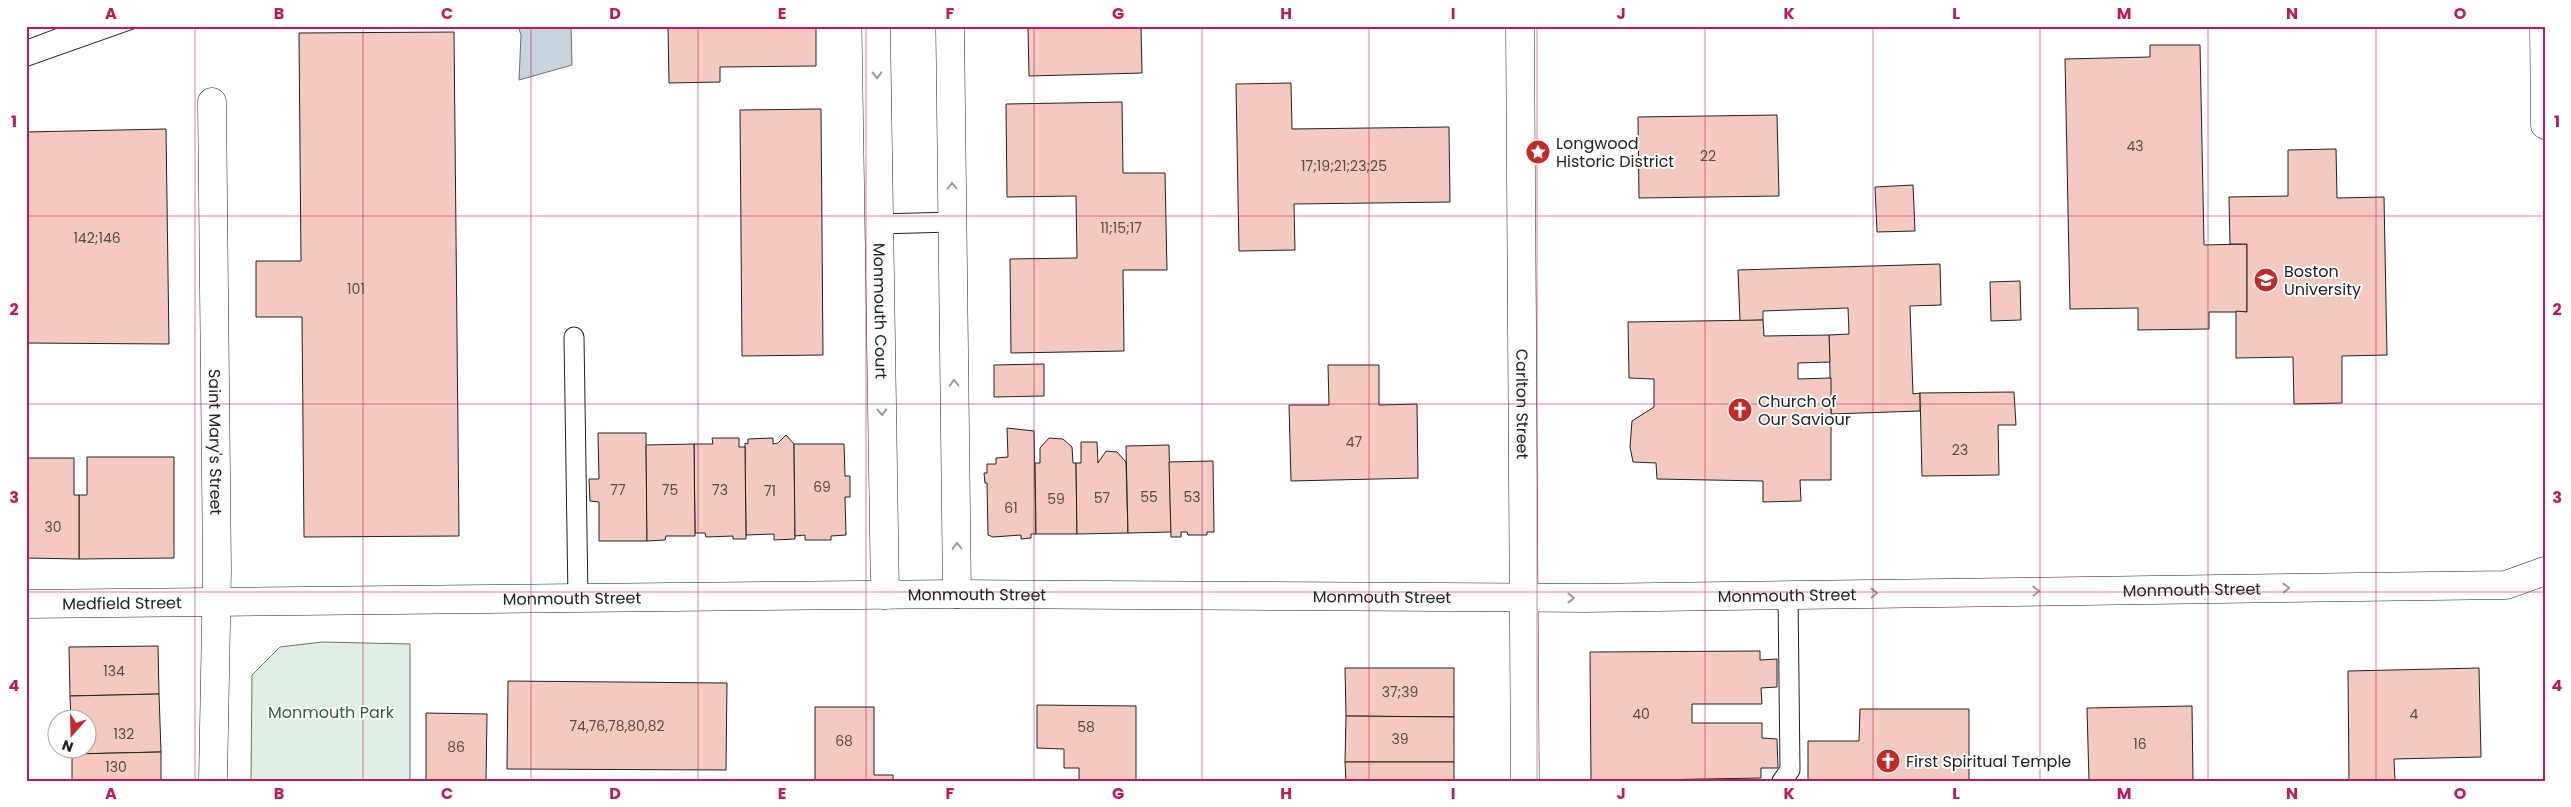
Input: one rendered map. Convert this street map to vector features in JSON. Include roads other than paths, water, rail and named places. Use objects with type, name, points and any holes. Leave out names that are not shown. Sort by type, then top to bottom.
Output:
[{"type":"street","name":"Monmouth Court","points":[[876,26],[885,595]]},
{"type":"street","points":[[950,26],[957,594]]},
{"type":"street","name":"Carlton Street","points":[[1520,26],[1524,781]]},
{"type":"street","points":[[2544,26],[2545,125]]},
{"type":"street","name":"Saint Mary's Street","points":[[212,102],[217,603],[213,781]]},
{"type":"street","name":"Monmouth Street","points":[[217,603],[957,594],[1522,598],[2506,585],[2545,571]]},
{"type":"street","name":"Medfield Street","points":[[26,604],[217,603]]},
{"type":"lane","points":[[879,224],[952,222]]},
{"type":"lane","points":[[574,337],[578,598]]},
{"type":"lane","points":[[1782,781],[1790,770],[1788,594]]},
{"type":"tram line","points":[[26,40],[63,26]]},
{"type":"tram line","points":[[26,67],[142,26]]},
{"type":"place","name":"Longwood Historic District","points":[[1538,152]]},
{"type":"place","name":"Boston University","points":[[2266,280]]},
{"type":"place","name":"Church of Our Saviour","points":[[1740,410]]},
{"type":"place","name":"First Spiritual Temple","points":[[1888,761]]},
{"type":"park label","name":"Monmouth Park","points":[[331,712]]}]
